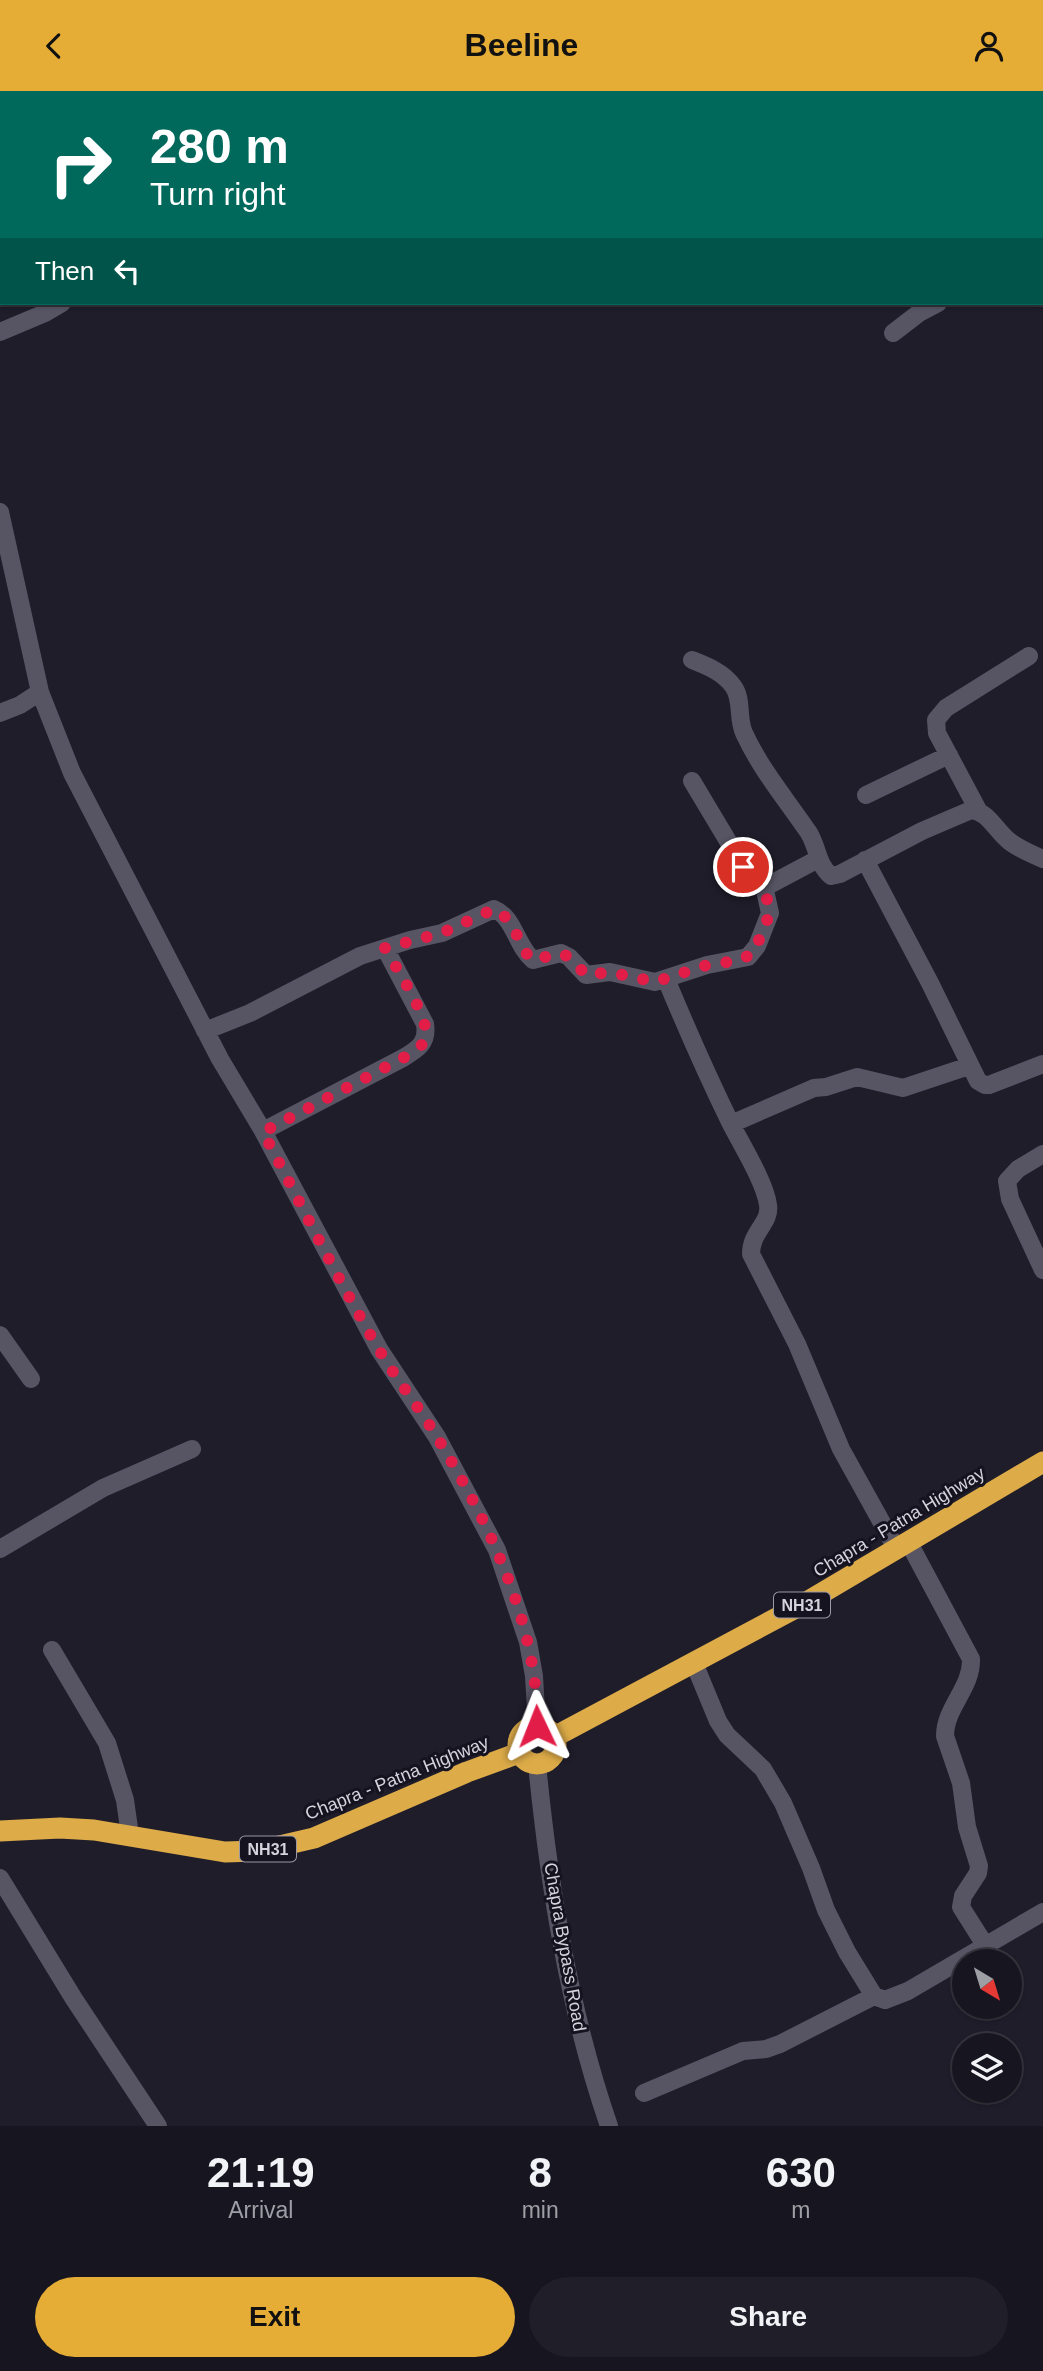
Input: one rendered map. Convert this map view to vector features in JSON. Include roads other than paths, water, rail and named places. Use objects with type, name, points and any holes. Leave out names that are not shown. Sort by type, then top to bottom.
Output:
[{"type":"highway","name":"Chapra - Patna Highway","points":[[546,1732],[694,1663],[903,1547],[1043,1462]]},
{"type":"highway","points":[[528,1758],[551,1757],[556,1748],[546,1732]]},
{"type":"highway","name":"NH31","points":[[528,1758],[518,1742],[523,1733],[546,1732]]},
{"type":"highway","name":"Chapra - Patna Highway","points":[[0,1831],[60,1828],[130,1835],[225,1852],[258,1851],[314,1838],[467,1772],[528,1758]]},
{"type":"street","points":[[0,332],[58,305]]},
{"type":"street","points":[[892,333],[935,305]]},
{"type":"street","points":[[0,512],[40,692],[72,773],[205,1031],[263,1132],[379,1349],[437,1437],[497,1550],[527,1642],[536,1696],[546,1732]]},
{"type":"street","points":[[1029,656],[940,714],[935,727],[978,810],[1010,842],[1043,859]]},
{"type":"street","points":[[692,660],[722,675],[736,689],[739,719],[751,748],[771,783],[810,834],[818,859],[828,874],[834,876],[945,820],[978,810]]},
{"type":"street","points":[[0,713],[20,705],[40,692]]},
{"type":"street","points":[[866,795],[948,755]]},
{"type":"street","points":[[692,781],[749,879],[758,886],[764,886],[818,859]]},
{"type":"street","points":[[865,860],[978,1081],[985,1086],[1043,1064]]},
{"type":"street","points":[[205,1031],[250,1013],[360,957],[442,933],[494,909],[508,921],[533,960],[561,953],[569,957],[586,975],[610,972],[648,981],[666,979],[707,965],[741,960],[754,952],[770,913],[764,886]]},
{"type":"street","points":[[263,1132],[403,1058],[424,1043],[426,1034],[419,1010],[385,948]]},
{"type":"street","points":[[666,979],[768,1205],[768,1215],[751,1242],[751,1254],[797,1344],[841,1449],[971,1659],[969,1678],[951,1710],[945,1736],[961,1783],[967,1827],[979,1866],[978,1873],[963,1896],[961,1907],[985,1945]]},
{"type":"street","points":[[731,1124],[814,1088],[849,1079],[863,1079],[903,1088],[969,1066]]},
{"type":"street","points":[[1043,1154],[1011,1174],[1007,1189],[1043,1270]]},
{"type":"street","points":[[0,1335],[31,1379]]},
{"type":"street","points":[[0,1549],[103,1488],[192,1449]]},
{"type":"street","points":[[52,1650],[107,1743],[125,1800],[130,1835]]},
{"type":"street","points":[[694,1663],[718,1721],[727,1735],[763,1769],[783,1803],[826,1910],[847,1952],[874,1996],[885,2000],[908,1991],[1043,1912]]},
{"type":"street","name":"Chapra Bypass Road","points":[[528,1758],[581,2037],[609,2126]]},
{"type":"street","points":[[0,1878],[80,2010],[158,2126]]},
{"type":"street","points":[[644,2093],[743,2051],[765,2049],[780,2043],[874,1996]]}]
